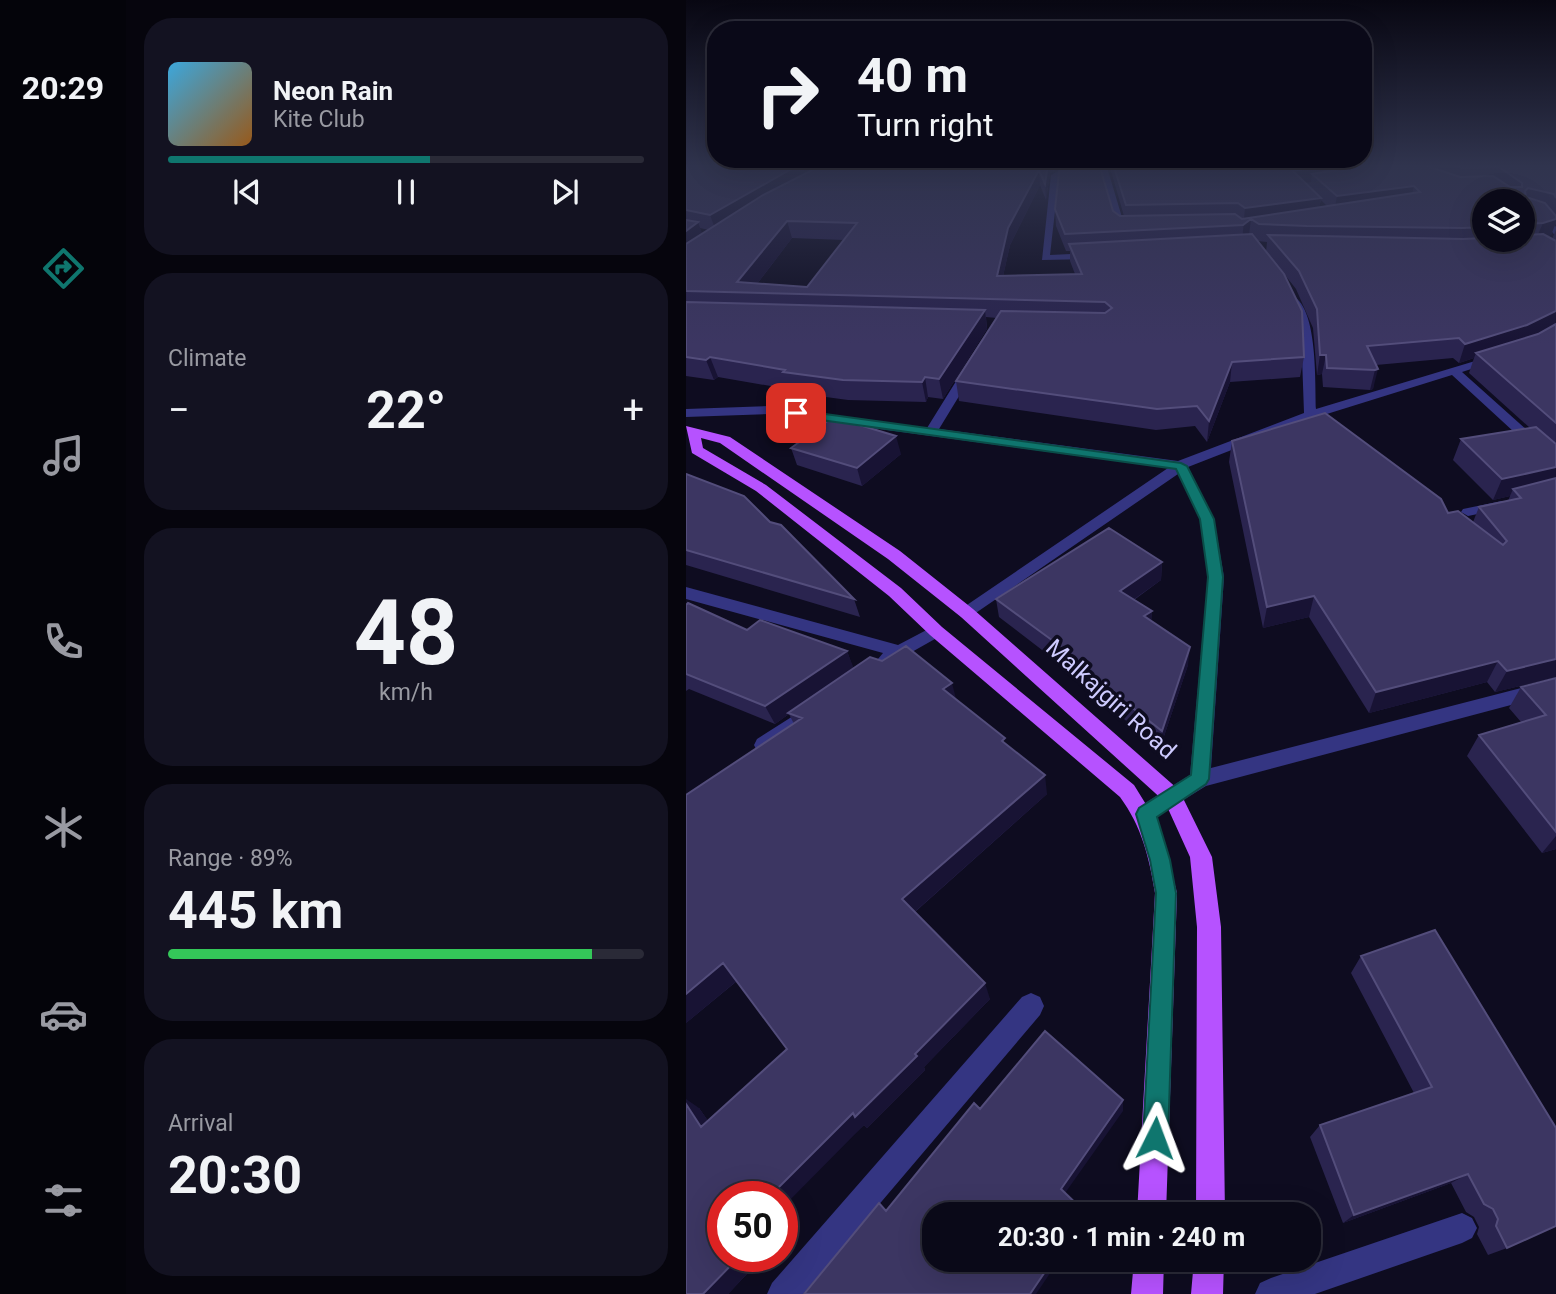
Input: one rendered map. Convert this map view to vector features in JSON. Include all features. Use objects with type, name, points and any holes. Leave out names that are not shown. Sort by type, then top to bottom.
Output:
[{"type":"main road","name":"Malkajgiri Road","points":[[690,432],[725,440],[894,555],[968,613],[1172,796],[1201,858],[1209,927],[1212,1202]]},
{"type":"main road","name":"Malkajgiri Road","points":[[690,432],[697,450],[761,488],[895,592],[936,631],[1127,792],[1146,814],[1160,860],[1166,893],[1152,1202]]},
{"type":"main road","points":[[1147,1294],[1148,1272]]},
{"type":"main road","points":[[1207,1294],[1208,1272]]},
{"type":"street","points":[[1049,224],[1045,258],[1098,256]]},
{"type":"street","points":[[1120,224],[1121,227],[1133,227]]},
{"type":"street","points":[[1289,290],[1306,329],[1310,415]]},
{"type":"street","points":[[968,613],[1181,466],[1310,415],[1513,353]]},
{"type":"street","points":[[932,430],[979,355]]},
{"type":"street","points":[[1453,370],[1556,463]]},
{"type":"street","points":[[686,413],[769,410],[932,430],[1181,466]]},
{"type":"street","points":[[1181,466],[1207,519],[1216,577],[1200,779]]},
{"type":"street","points":[[1468,512],[1518,501]]},
{"type":"street","points":[[686,593],[898,651]]},
{"type":"street","points":[[875,667],[936,631]]},
{"type":"street","points":[[1146,814],[1200,779],[1556,686]]},
{"type":"street","points":[[753,752],[831,698]]},
{"type":"street","points":[[783,1294],[1031,1006]]},
{"type":"street","points":[[1271,1294],[1462,1228]]},
{"type":"building","points":[[717,224],[784,224],[737,282],[807,287],[856,224],[1010,224],[997,276],[1082,274],[1069,244],[1252,234],[1284,274],[1302,311],[1304,357],[1232,362],[1209,421],[1197,406],[1157,409],[956,381],[1001,311],[1105,313],[1112,308],[1105,302],[686,291],[686,244]]},
{"type":"building","points":[[1061,224],[1244,224],[1065,234]]},
{"type":"building","points":[[1268,224],[1472,224],[1472,228]]},
{"type":"building","points":[[1535,234],[1543,234],[1556,241],[1556,311],[1527,325],[1465,344],[1459,338],[1367,346],[1378,369],[1375,370],[1327,368],[1326,355],[1320,355],[1317,309],[1299,271],[1268,235],[1472,239],[1472,252],[1535,252]]},
{"type":"building","points":[[686,302],[985,310],[939,379],[925,377],[922,382],[843,380],[783,372],[785,370],[710,357],[706,360],[686,357]]},
{"type":"building","points":[[1556,324],[1556,423],[1476,353],[1538,334]]},
{"type":"building","points":[[1325,413],[1441,499],[1448,513],[1458,511],[1503,545],[1507,541],[1479,507],[1521,498],[1513,489],[1556,478],[1556,659],[1507,671],[1498,661],[1376,692],[1314,596],[1267,607],[1232,441]]},
{"type":"building","points":[[833,417],[896,436],[857,468],[791,448]]},
{"type":"building","points":[[1536,427],[1556,444],[1556,467],[1502,479],[1461,439]]},
{"type":"building","points":[[686,474],[744,496],[770,522],[781,525],[854,599],[686,550]]},
{"type":"building","points":[[1109,528],[1162,562],[1120,591],[1152,611],[1144,616],[1190,647],[1162,731],[1087,672],[1089,670],[1058,648],[1060,646],[996,599]]},
{"type":"building","points":[[688,603],[747,630],[760,620],[847,651],[765,706],[686,674]]},
{"type":"building","points":[[906,646],[952,683],[943,689],[1005,738],[1002,741],[1045,775],[902,899],[985,983],[915,1054],[917,1056],[855,1117],[853,1113],[785,1181],[707,1181],[707,1272],[724,1272],[703,1294],[686,1294],[686,1104],[701,1127],[787,1049],[723,963],[686,994],[686,795],[802,718],[788,713],[870,657],[882,661]]},
{"type":"building","points":[[1556,678],[1556,832],[1479,735],[1546,715],[1521,687]]},
{"type":"building","points":[[1435,930],[1556,1128],[1556,1226],[1507,1248],[1496,1226],[1498,1219],[1493,1209],[1484,1204],[1468,1174],[1354,1215],[1320,1125],[1432,1087],[1361,956]]},
{"type":"building","points":[[1045,1031],[1123,1100],[1061,1189],[1075,1202],[922,1202],[922,1272],[1045,1272],[1030,1294],[804,1294],[879,1203],[886,1211],[974,1103],[980,1109]]},
{"type":"route","points":[[796,413],[1181,466],[1207,519],[1216,577],[1200,779],[1146,814],[1160,860],[1166,893],[1155,1138]]}]
